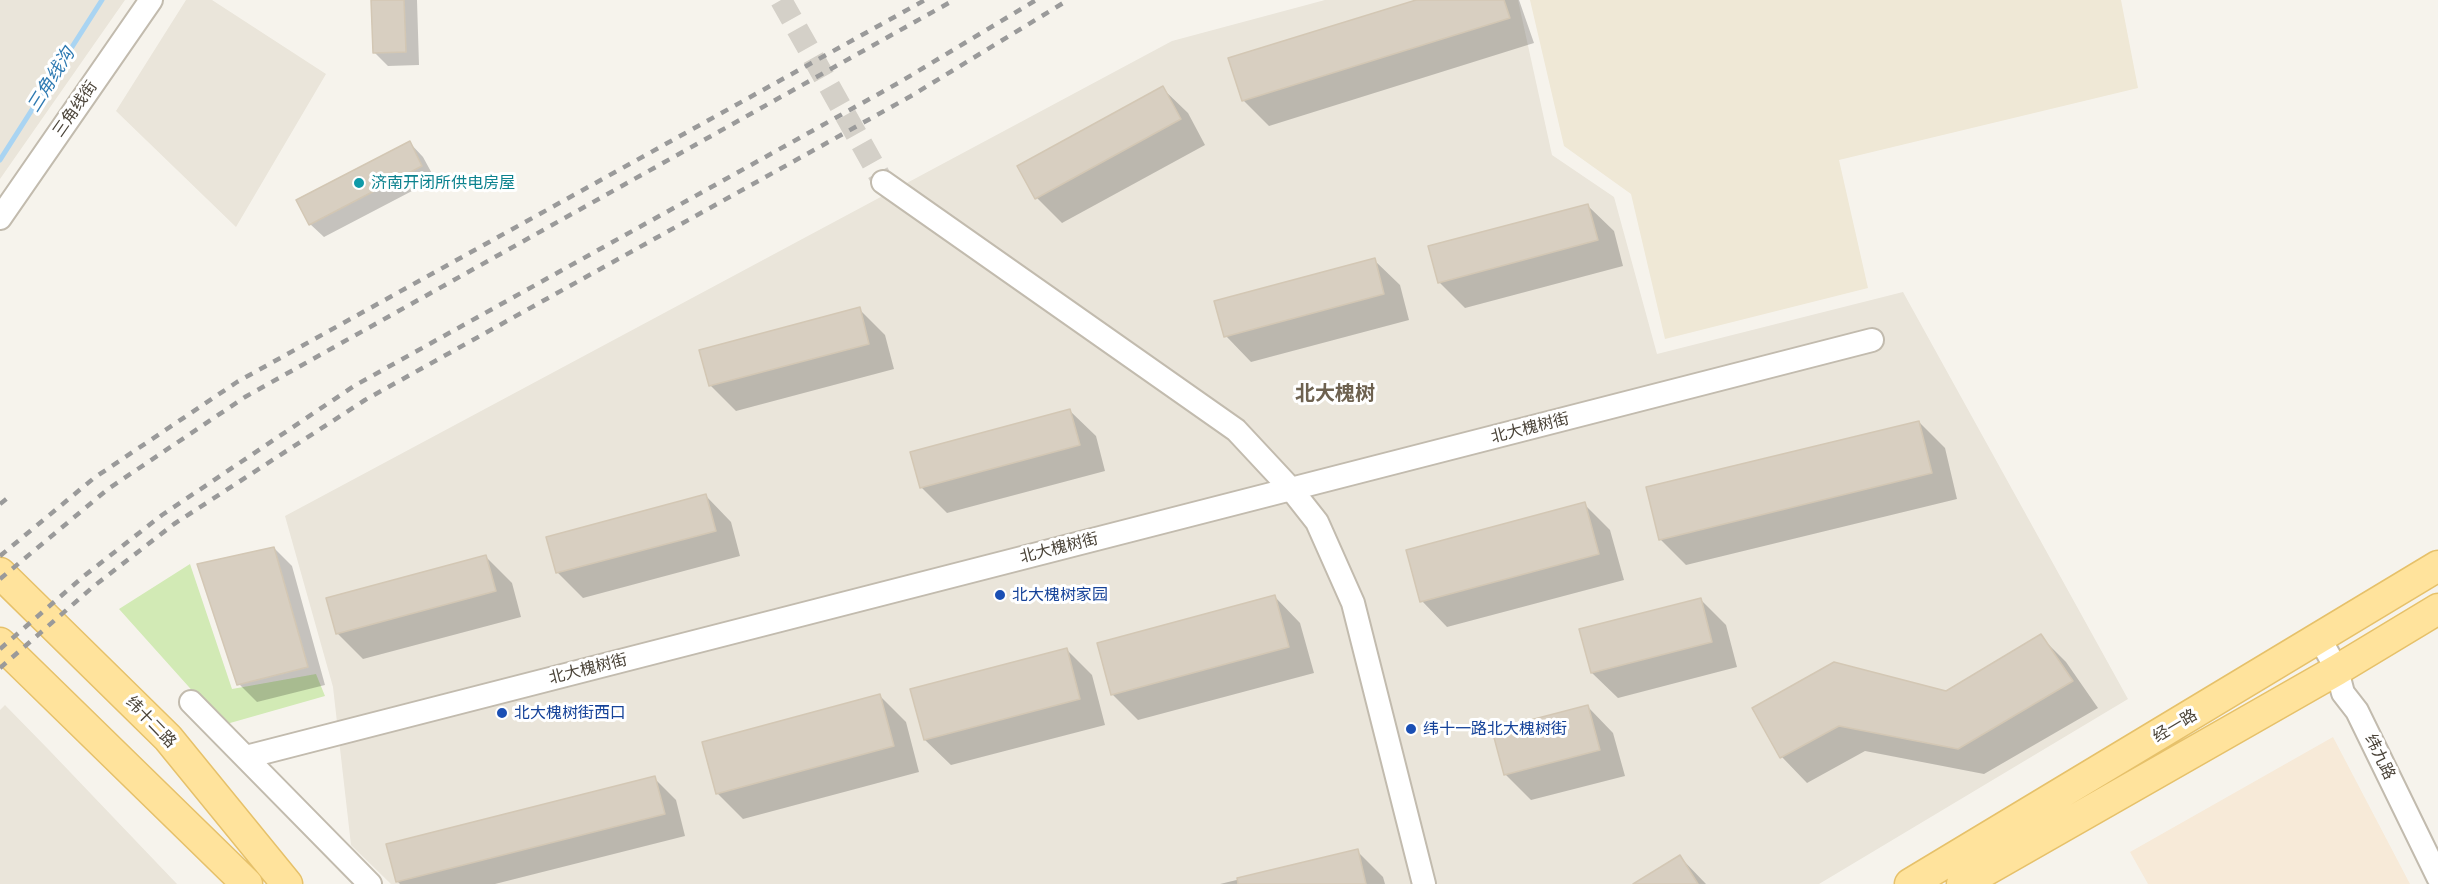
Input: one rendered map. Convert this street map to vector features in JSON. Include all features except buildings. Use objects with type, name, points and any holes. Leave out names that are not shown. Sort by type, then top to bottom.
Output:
[{"type":"main road","name":"经一路","points":[[1910,884],[2438,566]]},
{"type":"main road","name":"纬十二路","points":[[0,573],[168,738],[287,884]]},
{"type":"main road","name":"经一路","points":[[1962,884],[2337,670],[2438,609]]},
{"type":"main road","points":[[0,643],[247,884]]},
{"type":"street","name":"三角线街","points":[[0,218],[151,0]]},
{"type":"street","points":[[883,182],[1236,430],[1291,489],[1317,522],[1353,603],[1424,884]]},
{"type":"street","name":"北大槐树街","points":[[246,756],[1872,340]]},
{"type":"street","name":"纬九路","points":[[2320,639],[2337,670],[2343,693],[2357,711],[2438,877]]},
{"type":"street","points":[[190,702],[246,756],[370,884]]},
{"type":"shaded area","points":[[0,0],[125,0],[0,179]]},
{"type":"shaded area","points":[[186,0],[212,0],[326,74],[236,227],[116,111]]},
{"type":"shaded area","points":[[1325,0],[1518,0],[1552,155],[1614,197],[1657,354],[1903,292],[2128,699],[1819,884],[391,884],[351,845],[333,687],[285,516],[1172,41]]},
{"type":"shaded area","points":[[1530,0],[2121,0],[2138,88],[1839,160],[1868,288],[1665,339],[1631,194],[1564,146]]},
{"type":"shaded area","points":[[5,705],[177,884],[0,884],[0,710]]},
{"type":"shaded area","points":[[2333,737],[2410,884],[2148,884],[2130,852]]},
{"type":"green space","points":[[190,564],[232,689],[316,674],[325,696],[223,725],[119,609]]},
{"type":"waterway","name":"三角线沟","points":[[0,160],[102,0]]},
{"type":"tunnel","points":[[781,0],[883,182]]},
{"type":"railway","points":[[0,556],[94,478],[237,382],[925,0]]},
{"type":"railway","points":[[0,579],[108,489],[245,397],[954,0]]},
{"type":"railway","points":[[0,649],[84,576],[162,515],[354,386],[900,82],[1036,0]]},
{"type":"railway","points":[[0,668],[94,586],[174,524],[365,400],[911,96],[1068,0]]},
{"type":"railway","points":[[0,504],[9,497]]},
{"type":"place","name":"济南开闭所供电房屋","points":[[359,183]]},
{"type":"place","name":"北大槐树家园","points":[[1000,595]]},
{"type":"place","name":"北大槐树街西口","points":[[502,713]]},
{"type":"place","name":"纬十一路北大槐树街","points":[[1411,729]]},
{"type":"district","name":"北大槐树","points":[[1335,394]]}]
